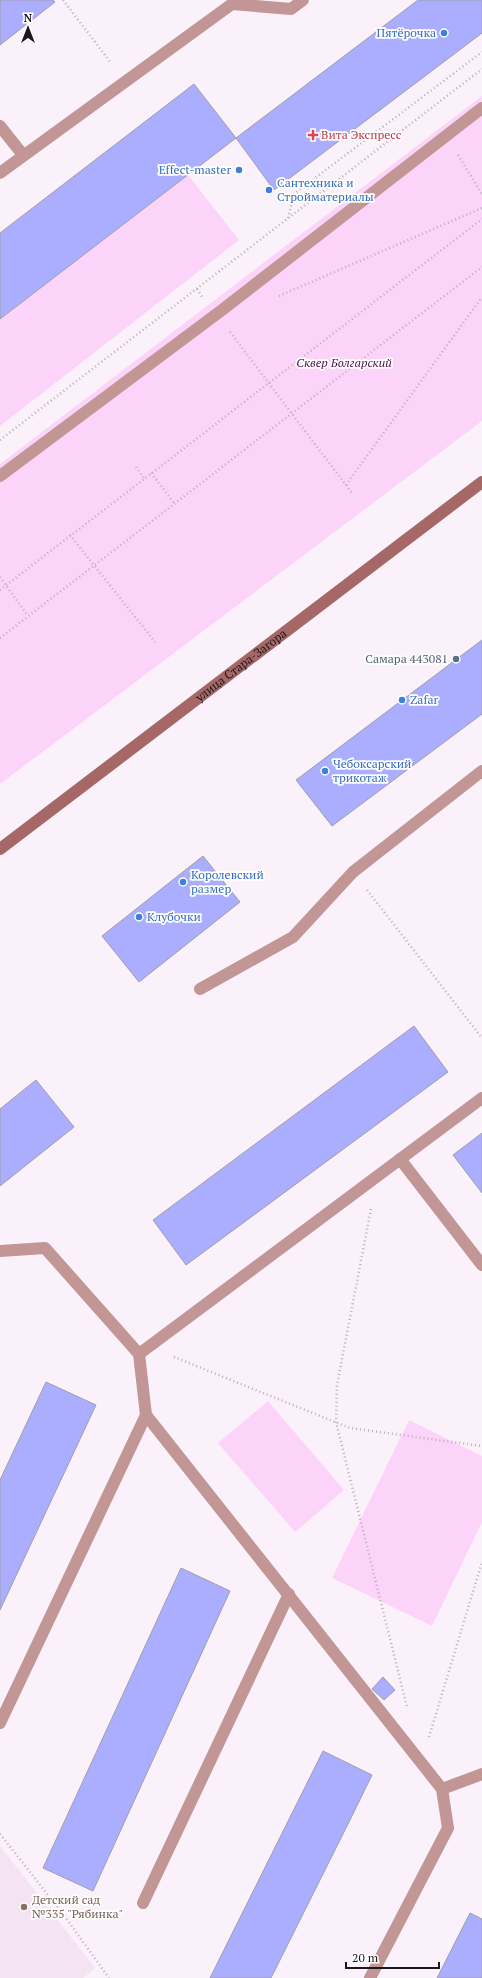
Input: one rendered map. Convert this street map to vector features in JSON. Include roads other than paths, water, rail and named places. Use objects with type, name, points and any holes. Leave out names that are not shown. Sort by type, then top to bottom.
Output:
[{"type":"main road","name":"улица Стара-Загора","points":[[0,849],[482,482]]},
{"type":"lane","points":[[0,173],[232,2],[292,8],[303,0]]},
{"type":"lane","points":[[0,476],[222,310],[482,108]]},
{"type":"lane","points":[[0,126],[23,156]]},
{"type":"lane","points":[[200,989],[293,937],[353,872],[482,771]]},
{"type":"lane","points":[[139,1354],[482,1098]]},
{"type":"lane","points":[[400,1159],[482,1265]]},
{"type":"lane","points":[[0,1251],[45,1248],[139,1354],[146,1415],[0,1723]]},
{"type":"lane","points":[[146,1415],[442,1789],[448,1828],[370,1978]]},
{"type":"lane","points":[[143,1903],[289,1594]]},
{"type":"lane","points":[[442,1789],[482,1774]]},
{"type":"place","name":"Пятёрочка","points":[[444,33]]},
{"type":"place","name":"Вита Экспресс","points":[[313,135]]},
{"type":"place","name":"Effect-master","points":[[239,170]]},
{"type":"place","name":"Сантехника и Стройматериалы","points":[[269,190]]},
{"type":"place","name":"Самара 443081","points":[[456,659]]},
{"type":"place","name":"Zafar","points":[[402,700]]},
{"type":"place","name":"Чебоксарский трикотаж","points":[[325,771]]},
{"type":"place","name":"Королевский размер","points":[[183,882]]},
{"type":"place","name":"Клубочки","points":[[139,917]]},
{"type":"place","name":"Детский сад №335 \"Рябинка\"","points":[[24,1907]]},
{"type":"park label","name":"Сквер Болгарский","points":[[344,363]]}]
